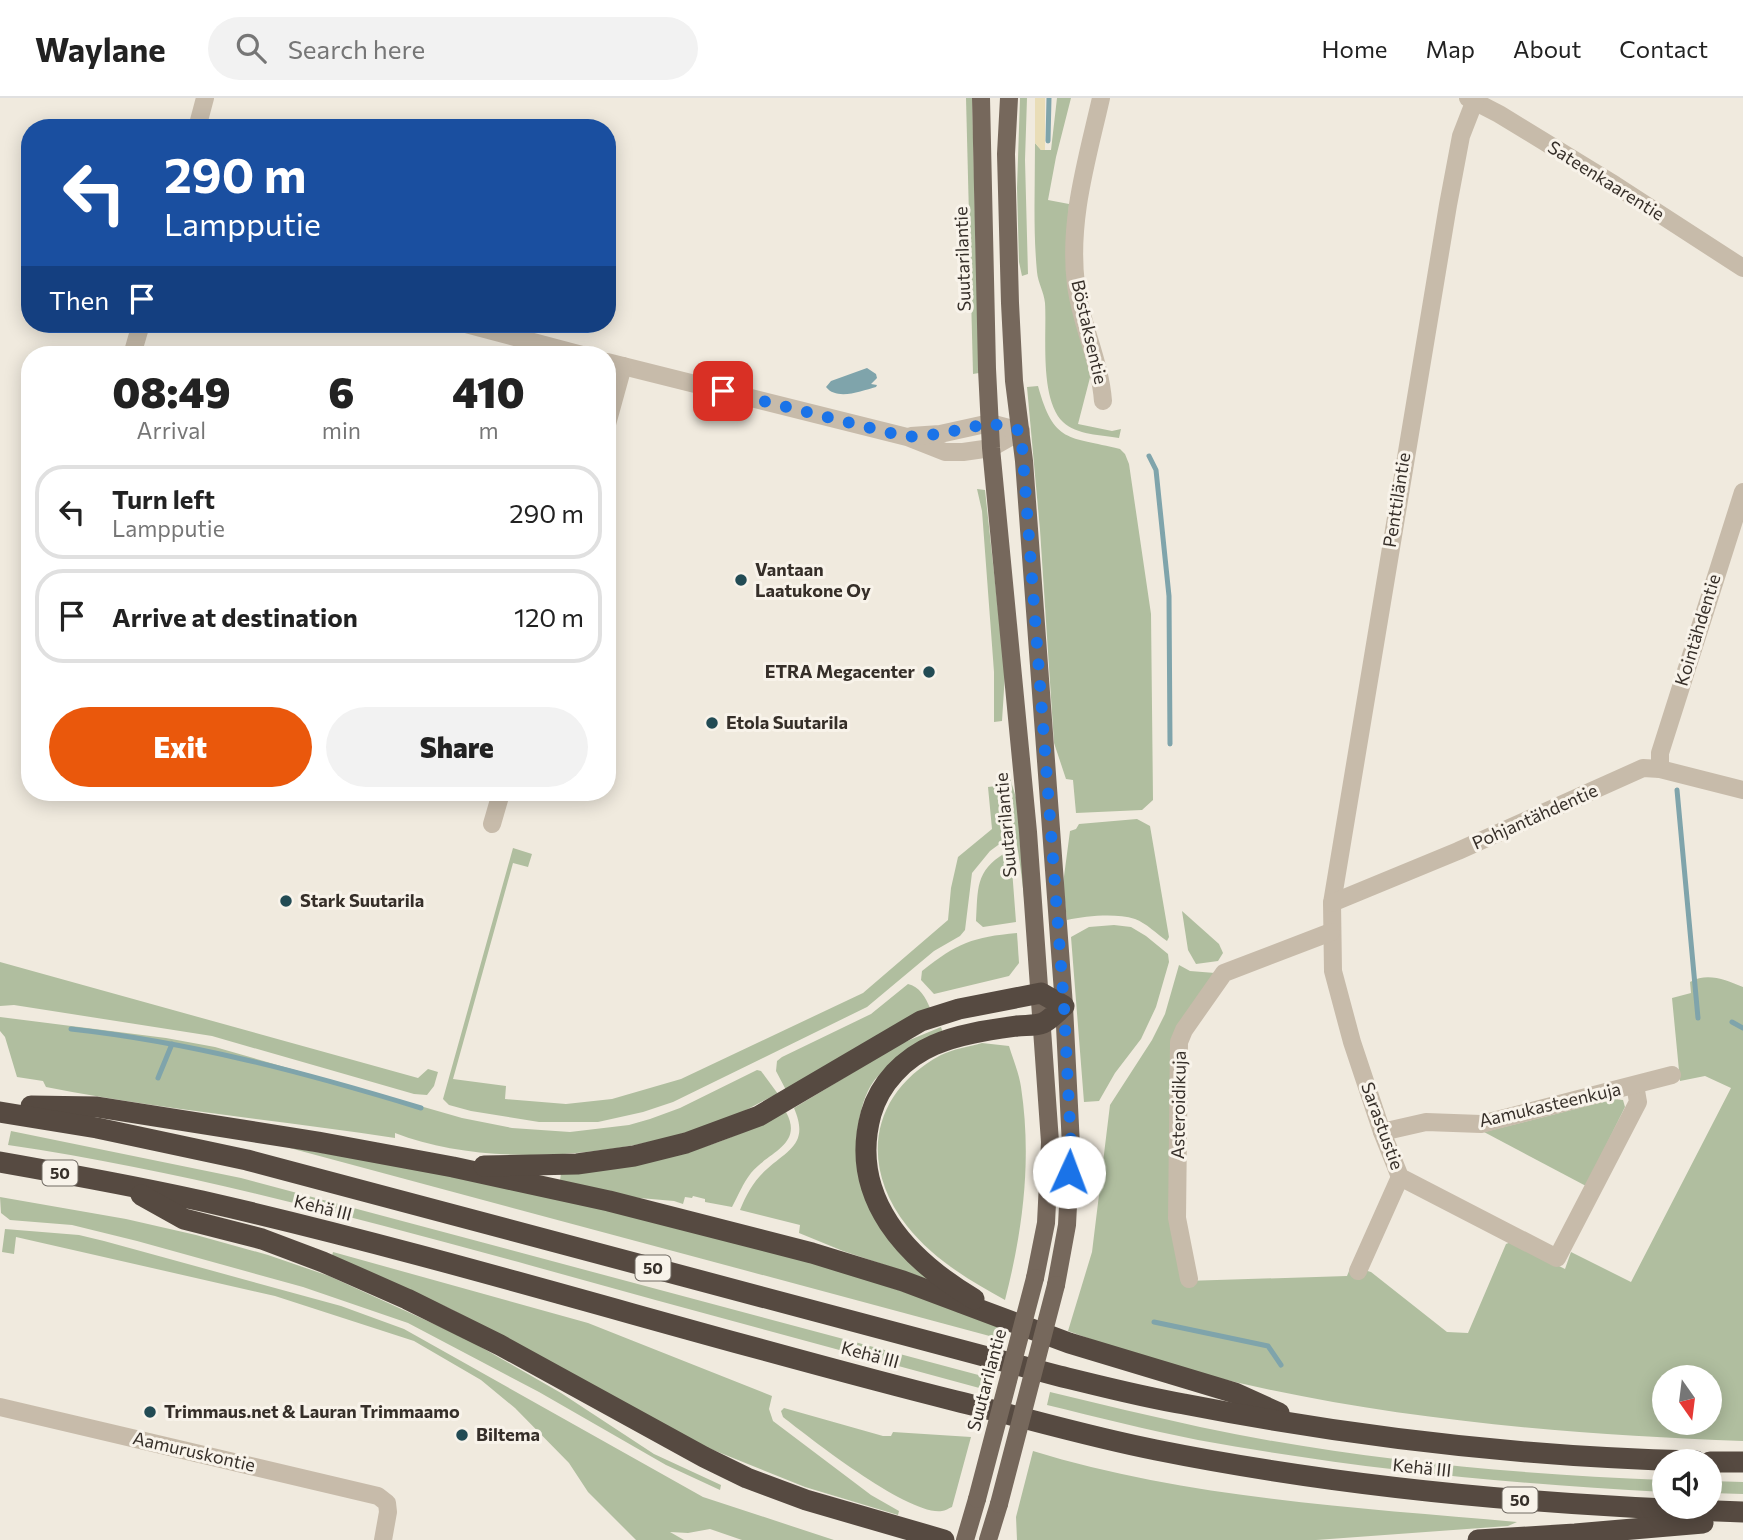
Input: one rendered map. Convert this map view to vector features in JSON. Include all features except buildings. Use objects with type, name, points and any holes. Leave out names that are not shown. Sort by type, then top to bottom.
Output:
[{"type":"highway","points":[[453,1167],[577,1164],[634,1156],[686,1143],[759,1116],[921,1021],[959,1009],[1041,993],[1064,1006],[1043,1023],[976,1033],[933,1045],[909,1060],[882,1088],[874,1104],[865,1141],[867,1173],[874,1198],[905,1244],[961,1291],[1012,1322]]},
{"type":"highway","points":[[0,1106],[97,1107],[318,1142],[453,1167],[609,1201],[812,1253],[903,1282],[1092,1351],[1236,1393],[1306,1426]]},
{"type":"highway","name":"Kehä III","points":[[0,1112],[97,1128],[247,1160],[1059,1376],[1181,1404],[1306,1426],[1510,1452],[1652,1460]]},
{"type":"highway","name":"Kehä III","points":[[0,1163],[204,1202],[406,1252],[860,1377],[1152,1449],[1298,1476],[1435,1493],[1615,1508],[1743,1512]]},
{"type":"highway","points":[[120,1184],[184,1219],[262,1240],[323,1262],[407,1299],[500,1345],[660,1434],[747,1478],[806,1500],[944,1540]]},
{"type":"highway","points":[[1722,1462],[1743,1462]]},
{"type":"highway","points":[[1478,1540],[1743,1519]]},
{"type":"main road","name":"Suutarilantie","points":[[965,1540],[1035,1278],[1046,1223],[1050,1142],[1041,993],[1011,639],[991,448],[981,98]]},
{"type":"main road","points":[[988,1540],[1056,1285],[1066,1225],[1071,1146],[1064,1006],[1021,431],[1014,381],[1006,154],[1009,98]]},
{"type":"street","points":[[199,119],[205,98]]},
{"type":"street","name":"Böstaksentie","points":[[1101,98],[1074,216],[1073,239],[1076,286],[1101,376],[1103,401]]},
{"type":"street","name":"Sateenkaarentie","points":[[1472,99],[1615,185],[1743,268]]},
{"type":"street","name":"Penttiläntie","points":[[1332,903],[1445,220],[1461,136],[1472,99]]},
{"type":"street","points":[[500,333],[548,346]]},
{"type":"street","points":[[616,364],[907,437],[945,452],[991,448],[1021,431]]},
{"type":"street","points":[[907,437],[940,434],[990,423],[1021,431]]},
{"type":"street","name":"Kointähdentie","points":[[1660,769],[1660,752],[1737,531],[1743,492]]},
{"type":"street","name":"Pohjantähdentie","points":[[1332,903],[1470,846],[1643,768],[1660,769],[1743,790]]},
{"type":"street","points":[[492,824],[499,801]]},
{"type":"street","name":"Sarastustie","points":[[1332,903],[1333,971],[1352,1042],[1400,1177],[1557,1258]]},
{"type":"street","name":"Asteroidikuja","points":[[1189,1279],[1177,1218],[1180,1042],[1185,1030],[1224,974],[1331,932]]},
{"type":"street","name":"Aamukasteenkuja","points":[[1382,1132],[1426,1122],[1481,1124],[1672,1075]]},
{"type":"street","name":"Aamukasteenkuja","points":[[1557,1258],[1638,1101],[1635,1085]]},
{"type":"street","points":[[1358,1271],[1400,1177]]},
{"type":"street","name":"Aamuruskontie","points":[[0,1407],[378,1496],[387,1503],[388,1511],[383,1540]]},
{"type":"green space","points":[[966,98],[972,98],[979,373],[973,374]]},
{"type":"green space","points":[[1020,98],[1027,98],[1025,160],[1028,274],[1022,276],[1019,262],[1017,188]]},
{"type":"green space","points":[[1057,98],[1071,98],[1048,200],[1069,204],[1067,262],[1093,366],[1078,424],[1112,431],[1121,429],[1119,438],[1090,434],[1068,426],[1055,412],[1047,382],[1045,303],[1036,256],[1035,143],[1041,150],[1051,150]]},
{"type":"green space","points":[[1038,386],[1044,405],[1057,428],[1075,439],[1120,449],[1129,464],[1151,614],[1153,800],[1142,810],[1076,813],[1073,780],[1066,779],[1054,743],[1040,530],[1027,387]]},
{"type":"green space","points":[[977,489],[985,490],[1005,674],[1002,721],[994,722],[994,672],[982,511]]},
{"type":"green space","points":[[1009,775],[1018,804],[1027,894],[1024,898],[1016,837],[1001,777]]},
{"type":"green space","points":[[996,786],[1004,820],[1005,840],[990,851],[972,873],[965,930],[960,936],[934,951],[867,1007],[673,1102],[598,1122],[539,1122],[471,1111],[449,1105],[443,1099],[513,848],[532,854],[528,867],[513,863],[453,1079],[506,1086],[505,1099],[566,1104],[612,1099],[681,1079],[863,993],[948,920],[958,857],[992,829],[988,787]]},
{"type":"green space","points":[[1137,819],[1150,826],[1169,937],[1167,941],[1143,923],[1127,917],[1101,916],[1067,920],[1063,884],[1070,831],[1076,829],[1079,824]]},
{"type":"green space","points":[[1005,853],[1011,856],[1016,922],[983,927],[976,921],[980,882],[988,867]]},
{"type":"green space","points":[[1182,911],[1219,944],[1223,953],[1218,961],[1196,964],[1188,950]]},
{"type":"green space","points":[[1089,927],[1131,927],[1146,936],[1168,954],[1169,962],[1156,1007],[1141,1039],[1115,1073],[1099,1101],[1084,1102],[1071,937]]},
{"type":"green space","points":[[1017,933],[1019,963],[1009,976],[934,994],[921,980],[922,971],[966,943]]},
{"type":"green space","points":[[0,962],[418,1078],[428,1069],[438,1072],[434,1086],[427,1095],[414,1094],[212,1036],[14,1005],[0,1006]]},
{"type":"green space","points":[[1179,965],[1190,971],[1215,973],[1178,1032],[1185,1281],[1347,1276],[1351,1266],[1371,1272],[1447,1332],[1468,1333],[1506,1244],[1511,1242],[1565,1269],[1571,1252],[1631,1282],[1731,1088],[1705,1076],[1680,1081],[1672,998],[1691,993],[1690,982],[1703,978],[1716,978],[1743,987],[1743,1441],[1518,1427],[1367,1408],[1219,1378],[1138,1356],[1068,1331],[1092,1252],[1110,1105],[1152,1040],[1165,1014]]},
{"type":"green space","points":[[908,984],[919,990],[930,1008],[786,1090],[776,1071],[777,1061],[871,1014]]},
{"type":"green space","points":[[0,1017],[166,1038],[215,1047],[462,1118],[512,1128],[570,1132],[629,1125],[680,1108],[757,1070],[761,1071],[778,1094],[721,1121],[660,1140],[623,1147],[545,1155],[467,1151],[430,1144],[395,1133],[395,1138],[133,1102],[46,1087],[43,1081],[17,1077],[5,1037],[0,1031]]},
{"type":"green space","points":[[941,1027],[943,1033],[891,1065],[872,1083],[861,1111],[856,1150],[933,1281],[843,1251],[799,1233],[800,1225],[740,1210],[758,1178],[795,1144],[799,1129],[794,1108],[900,1044]]},
{"type":"green space","points":[[982,1043],[1009,1046],[1020,1082],[1024,1114],[1024,1194],[1017,1247],[1005,1300],[952,1268],[917,1238],[892,1203],[882,1179],[878,1155],[879,1132],[886,1110],[899,1089],[917,1071],[941,1055]]},
{"type":"green space","points":[[1615,1099],[1623,1100],[1625,1107],[1586,1186],[1484,1132]]},
{"type":"green space","points":[[786,1112],[791,1133],[782,1147],[751,1173],[732,1207],[705,1202],[705,1199],[693,1196],[685,1197],[683,1204],[628,1197],[560,1181],[561,1173],[656,1160],[700,1148],[744,1132]]},
{"type":"green space","points":[[11,1131],[241,1178],[986,1377],[983,1389],[335,1213],[140,1168],[8,1145]]},
{"type":"green space","points":[[286,1147],[445,1173],[768,1247],[1001,1324],[997,1338]]},
{"type":"green space","points":[[0,1197],[126,1219],[196,1235],[329,1276],[467,1339],[561,1393],[654,1454],[721,1485],[720,1490],[666,1465],[539,1392],[408,1323],[303,1287],[137,1241],[72,1225],[10,1220],[1,1213]]},
{"type":"green space","points":[[5,1229],[79,1235],[104,1241],[341,1306],[404,1329],[703,1497],[834,1540],[742,1540],[710,1529],[688,1533],[670,1532],[684,1540],[636,1540],[588,1492],[569,1463],[515,1408],[481,1380],[414,1341],[275,1296],[16,1237],[14,1254],[2,1252]]},
{"type":"green space","points":[[333,1252],[588,1323],[772,1396],[769,1409],[773,1421],[871,1495],[899,1511],[898,1515],[805,1487],[686,1439],[451,1309],[332,1256]]},
{"type":"green space","points":[[1050,1392],[1200,1427],[1315,1448],[1489,1469],[1652,1479],[1652,1491],[1430,1474],[1314,1459],[1179,1436],[1047,1405]]},
{"type":"green space","points":[[784,1408],[883,1436],[891,1436],[893,1432],[971,1437],[952,1507],[942,1511],[907,1502],[837,1458],[783,1417],[781,1411]]},
{"type":"green space","points":[[1033,1451],[1151,1480],[1272,1499],[1517,1522],[1508,1526],[1316,1540],[1017,1540],[1016,1517]]},
{"type":"green space","points":[[1722,1481],[1743,1482],[1743,1494],[1722,1493]]},
{"type":"sand","points":[[1035,98],[1045,98],[1045,150],[1041,150],[1035,143]]},
{"type":"water","points":[[867,368],[876,374],[877,378],[871,384],[877,385],[876,387],[843,394],[826,387],[831,381]]},
{"type":"waterway","points":[[1048,141],[1049,98]]},
{"type":"waterway","points":[[1149,456],[1156,470],[1169,596],[1170,744]]},
{"type":"waterway","points":[[1677,790],[1698,1018]]},
{"type":"waterway","points":[[1732,1022],[1743,1028]]},
{"type":"waterway","points":[[71,1029],[204,1050],[421,1108]]},
{"type":"waterway","points":[[158,1078],[172,1044]]},
{"type":"waterway","points":[[1154,1322],[1268,1346],[1281,1365]]},
{"type":"place","name":"Vantaan Laatukone Oy","points":[[741,580]]},
{"type":"place","name":"ETRA Megacenter","points":[[929,672]]},
{"type":"place","name":"Etola Suutarila","points":[[712,723]]},
{"type":"place","name":"Stark Suutarila","points":[[286,901]]},
{"type":"place","name":"Trimmaus.net & Lauran Trimmaamo","points":[[150,1412]]},
{"type":"place","name":"Biltema","points":[[462,1435]]},
{"type":"route","points":[[723,391],[907,437],[940,434],[990,423],[1021,431],[1064,1006],[1071,1146],[1069,1172]]}]
